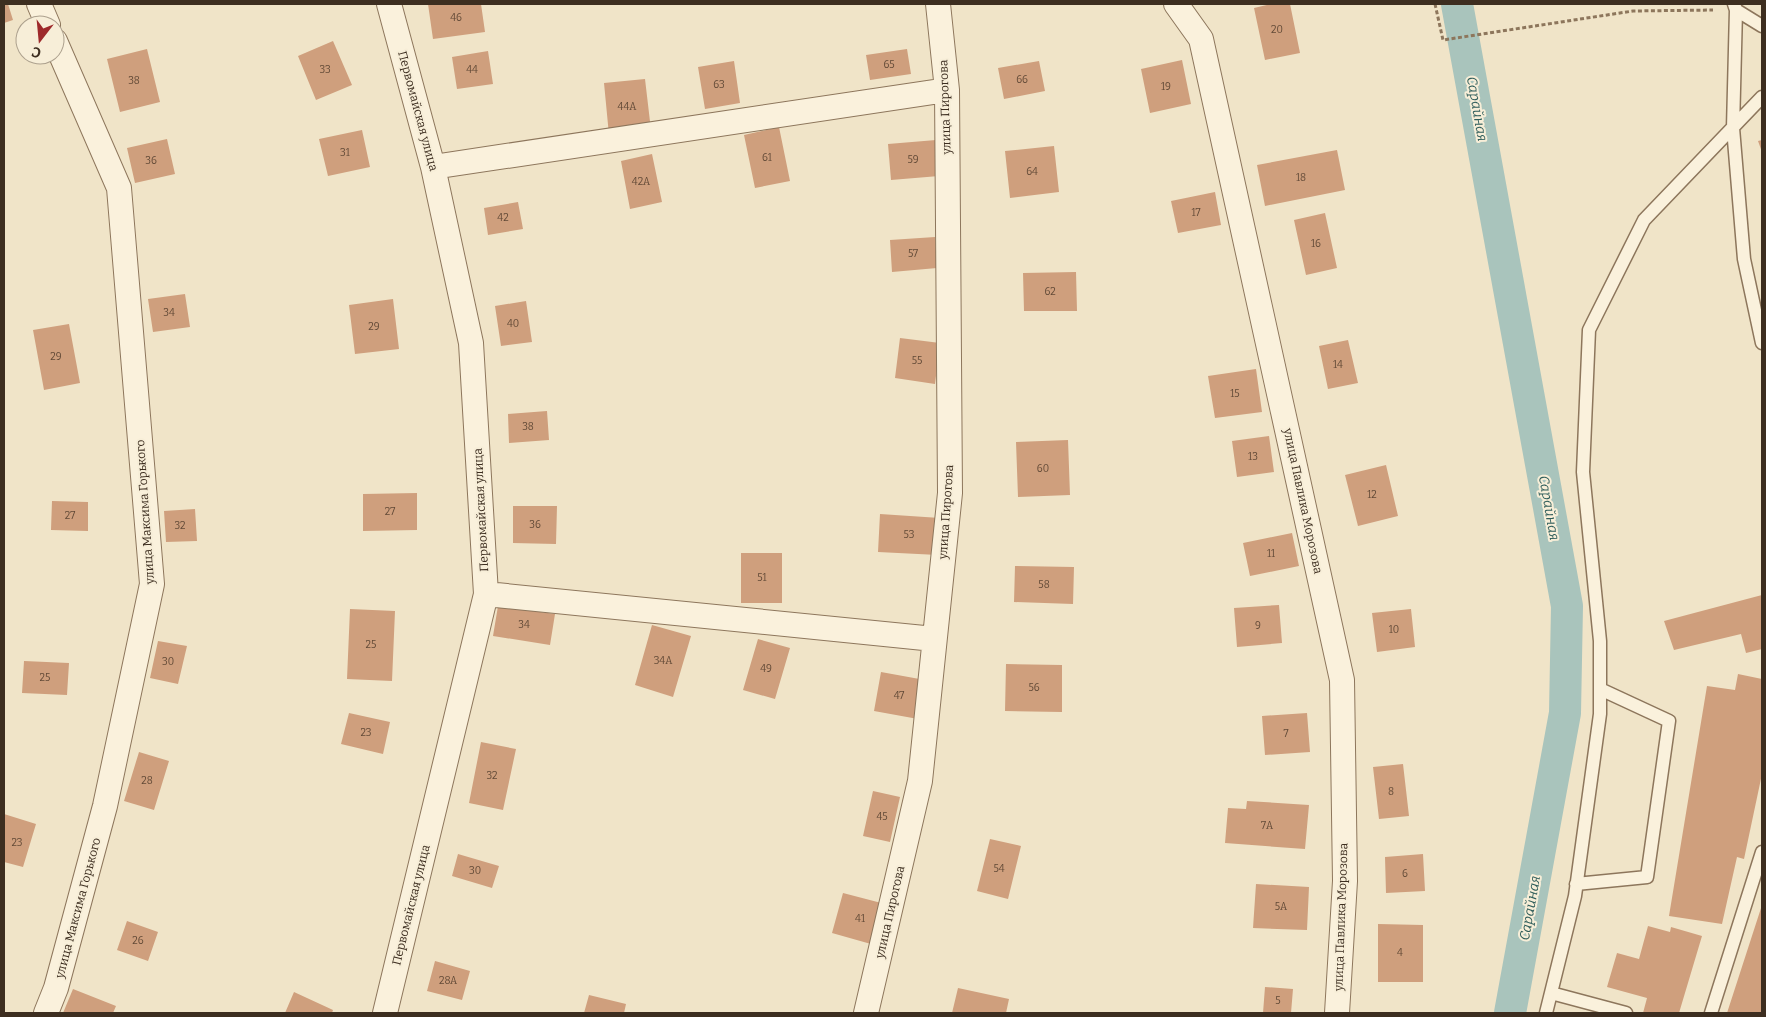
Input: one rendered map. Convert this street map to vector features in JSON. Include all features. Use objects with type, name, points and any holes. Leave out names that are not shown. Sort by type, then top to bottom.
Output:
[{"type":"street","name":"Первомайская улица","points":[[385,1013],[486,594],[471,343],[433,167],[390,4]]},
{"type":"street","name":"улица Пирогова","points":[[866,1013],[920,781],[950,493],[947,90],[938,4]]},
{"type":"street","name":"улица Павлика Морозова","points":[[1176,4],[1201,39],[1342,680],[1345,881],[1336,1013]]},
{"type":"street","name":"улица Максима Горького","points":[[46,1013],[56,988],[105,806],[152,584],[119,188],[65,64]]},
{"type":"street","points":[[433,167],[947,90]]},
{"type":"street","points":[[486,594],[934,639]]},
{"type":"lane","points":[[1735,7],[1762,26]]},
{"type":"lane","points":[[1735,7],[1733,128],[1744,259],[1762,343]]},
{"type":"lane","points":[[1546,1013],[1576,884],[1600,714],[1600,641],[1583,472],[1589,330],[1644,220],[1762,97]]},
{"type":"lane","points":[[1576,884],[1647,877],[1669,722],[1600,689]]},
{"type":"lane","points":[[1711,1013],[1762,852]]},
{"type":"lane","points":[[1551,993],[1626,1013]]},
{"type":"path","points":[[1435,4],[1443,40],[1633,11],[1735,7]]},
{"type":"building","points":[[4,4],[8,4],[13,20],[4,23]]},
{"type":"building","points":[[428,4],[481,4],[485,32],[433,39]]},
{"type":"building","points":[[1271,4],[1290,4],[1300,53],[1265,60],[1254,8]]},
{"type":"building","points":[[333,41],[352,85],[316,100],[298,56]]},
{"type":"building","points":[[147,49],[160,102],[120,112],[107,59]]},
{"type":"building","points":[[907,49],[911,74],[870,80],[866,55]]},
{"type":"building","points":[[488,51],[493,84],[457,89],[452,57]]},
{"type":"building","points":[[1182,60],[1191,104],[1150,113],[1141,69]]},
{"type":"building","points":[[734,61],[740,103],[705,109],[698,67]]},
{"type":"building","points":[[1039,61],[1045,91],[1004,99],[998,68]]},
{"type":"building","points":[[645,79],[651,130],[609,135],[604,83]]},
{"type":"building","points":[[779,127],[790,181],[755,188],[744,135]]},
{"type":"building","points":[[362,130],[370,167],[328,176],[319,139]]},
{"type":"building","points":[[167,139],[175,174],[135,183],[127,148]]},
{"type":"building","points":[[936,140],[939,176],[891,180],[888,144]]},
{"type":"building","points":[[1762,140],[1762,152],[1758,141]]},
{"type":"building","points":[[1054,146],[1059,192],[1010,198],[1005,151]]},
{"type":"building","points":[[1337,150],[1345,190],[1265,206],[1257,165]]},
{"type":"building","points":[[652,154],[662,202],[630,209],[621,161]]},
{"type":"building","points":[[1215,192],[1221,225],[1178,233],[1171,201]]},
{"type":"building","points":[[518,202],[523,229],[488,235],[484,208]]},
{"type":"building","points":[[1325,213],[1337,268],[1306,275],[1294,220]]},
{"type":"building","points":[[935,237],[937,268],[892,272],[890,240]]},
{"type":"building","points":[[1076,272],[1077,311],[1024,311],[1023,273]]},
{"type":"building","points":[[185,294],[190,327],[153,332],[148,299]]},
{"type":"building","points":[[393,299],[399,349],[355,354],[349,305]]},
{"type":"building","points":[[526,301],[532,342],[501,346],[495,306]]},
{"type":"building","points":[[69,324],[80,383],[44,390],[33,330]]},
{"type":"building","points":[[900,338],[940,343],[935,384],[895,378]]},
{"type":"building","points":[[1348,340],[1358,383],[1328,389],[1319,346]]},
{"type":"building","points":[[1256,369],[1262,412],[1215,418],[1208,376]]},
{"type":"building","points":[[547,411],[549,440],[509,443],[508,414]]},
{"type":"building","points":[[1269,436],[1274,472],[1237,477],[1232,441]]},
{"type":"building","points":[[1068,440],[1070,495],[1018,497],[1016,442]]},
{"type":"building","points":[[1386,465],[1398,516],[1358,526],[1345,475]]},
{"type":"building","points":[[417,493],[417,530],[363,531],[363,494]]},
{"type":"building","points":[[52,501],[88,502],[88,531],[51,530]]},
{"type":"building","points":[[513,506],[557,506],[556,544],[513,543]]},
{"type":"building","points":[[195,509],[197,541],[166,542],[164,511]]},
{"type":"building","points":[[880,514],[940,518],[938,555],[878,552]]},
{"type":"building","points":[[1292,533],[1299,566],[1250,576],[1243,543]]},
{"type":"building","points":[[741,553],[782,553],[782,603],[741,603]]},
{"type":"building","points":[[1015,566],[1074,567],[1073,604],[1014,602]]},
{"type":"building","points":[[1762,595],[1762,649],[1746,653],[1741,634],[1674,650],[1664,621]]},
{"type":"building","points":[[1279,605],[1282,643],[1237,647],[1234,608]]},
{"type":"building","points":[[498,606],[555,614],[550,645],[493,636]]},
{"type":"building","points":[[350,609],[395,611],[392,681],[347,679]]},
{"type":"building","points":[[1411,609],[1415,647],[1377,652],[1372,613]]},
{"type":"building","points":[[652,625],[691,636],[673,697],[635,685]]},
{"type":"building","points":[[758,639],[790,648],[775,699],[743,690]]},
{"type":"building","points":[[158,641],[187,646],[178,684],[150,678]]},
{"type":"building","points":[[24,661],[69,663],[67,695],[22,693]]},
{"type":"building","points":[[1006,664],[1062,665],[1062,712],[1005,711]]},
{"type":"building","points":[[881,672],[925,680],[918,719],[874,711]]},
{"type":"building","points":[[1738,674],[1762,679],[1762,774],[1744,859],[1737,857],[1722,924],[1669,916],[1707,686],[1735,690]]},
{"type":"building","points":[[349,713],[390,722],[383,754],[341,744]]},
{"type":"building","points":[[1307,713],[1310,752],[1265,755],[1262,716]]},
{"type":"building","points":[[481,742],[516,749],[503,810],[469,803]]},
{"type":"building","points":[[139,752],[169,761],[154,810],[124,801]]},
{"type":"building","points":[[1403,764],[1409,816],[1379,819],[1373,767]]},
{"type":"building","points":[[873,791],[900,797],[890,842],[863,836]]},
{"type":"building","points":[[1247,801],[1309,805],[1305,849],[1225,843],[1228,808],[1246,809]]},
{"type":"building","points":[[4,814],[36,824],[23,867],[4,862]]},
{"type":"building","points":[[990,839],[1021,846],[1008,899],[977,891]]},
{"type":"building","points":[[458,854],[499,866],[492,888],[452,876]]},
{"type":"building","points":[[1423,854],[1425,891],[1386,893],[1385,857]]},
{"type":"building","points":[[1256,884],[1309,887],[1307,930],[1253,928]]},
{"type":"building","points":[[843,893],[889,905],[878,946],[832,933]]},
{"type":"building","points":[[1762,905],[1762,1013],[1727,1013]]},
{"type":"building","points":[[127,921],[158,932],[148,961],[117,950]]},
{"type":"building","points":[[1378,924],[1423,925],[1423,982],[1378,982]]},
{"type":"building","points":[[1648,926],[1670,932],[1671,927],[1702,936],[1679,1013],[1643,1013],[1647,998],[1607,987],[1617,953],[1639,959]]},
{"type":"building","points":[[435,961],[470,971],[462,1000],[427,991]]},
{"type":"building","points":[[1265,987],[1293,989],[1291,1013],[1263,1013]]},
{"type":"building","points":[[958,988],[1009,999],[1006,1013],[952,1013]]},
{"type":"building","points":[[73,989],[116,1006],[113,1013],[63,1013]]},
{"type":"building","points":[[294,992],[333,1010],[332,1013],[285,1013]]},
{"type":"building","points":[[589,995],[626,1004],[624,1013],[584,1013]]},
{"type":"waterway","name":"Сарайная","points":[[1457,4],[1567,606],[1565,713],[1510,1013]]}]
